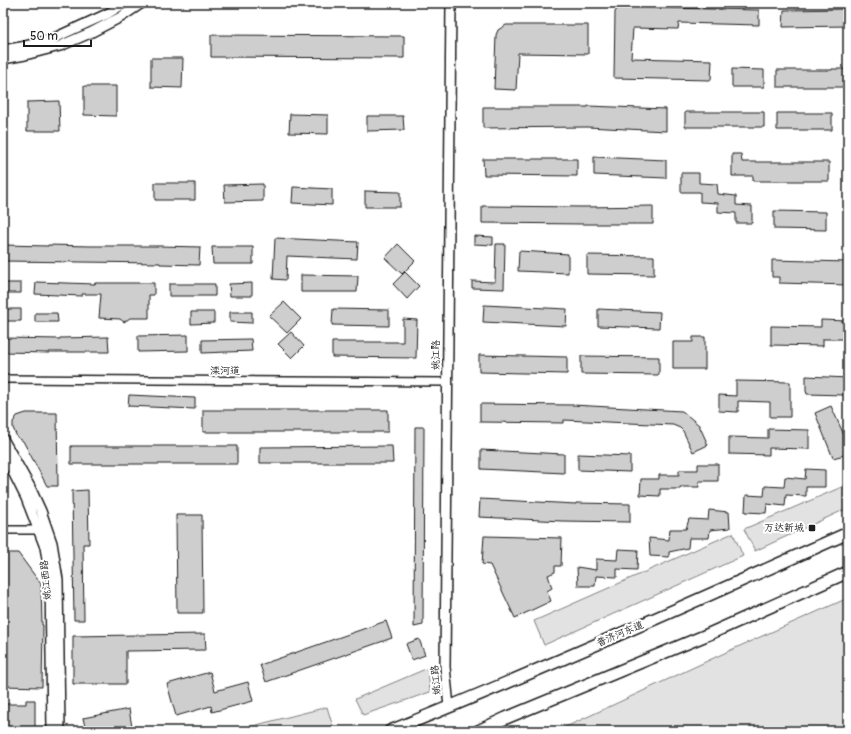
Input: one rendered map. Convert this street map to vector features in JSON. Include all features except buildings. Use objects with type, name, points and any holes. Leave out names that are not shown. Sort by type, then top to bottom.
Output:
[{"type":"main road","name":"普济河东道","points":[[390,731],[645,623],[848,533]]},
{"type":"main road","points":[[478,731],[709,634],[848,572]]},
{"type":"street","points":[[3,50],[52,39],[107,14],[125,3]]},
{"type":"street","points":[[3,59],[60,46],[121,17],[142,3]]},
{"type":"street","name":"姚江路","points":[[449,707],[445,668],[451,3]]},
{"type":"street","name":"滦河道","points":[[3,379],[447,382]]},
{"type":"street","name":"姚江西路","points":[[3,439],[30,487],[41,511],[52,543],[58,580],[60,731]]},
{"type":"street","name":"姚江西路","points":[[3,454],[26,498],[45,547],[50,577],[52,731]]},
{"type":"street","points":[[3,530],[38,530]]},
{"type":"shaded area","points":[[844,486],[848,496],[848,508],[755,551],[744,529]]},
{"type":"shaded area","points":[[733,533],[743,556],[544,645],[534,621]]},
{"type":"shaded area","points":[[848,598],[848,731],[557,731],[733,649]]},
{"type":"shaded area","points":[[428,668],[430,692],[363,715],[355,699]]},
{"type":"shaded area","points":[[327,707],[333,727],[318,731],[233,731]]},
{"type":"place","name":"万达新城","points":[[812,528]]}]
